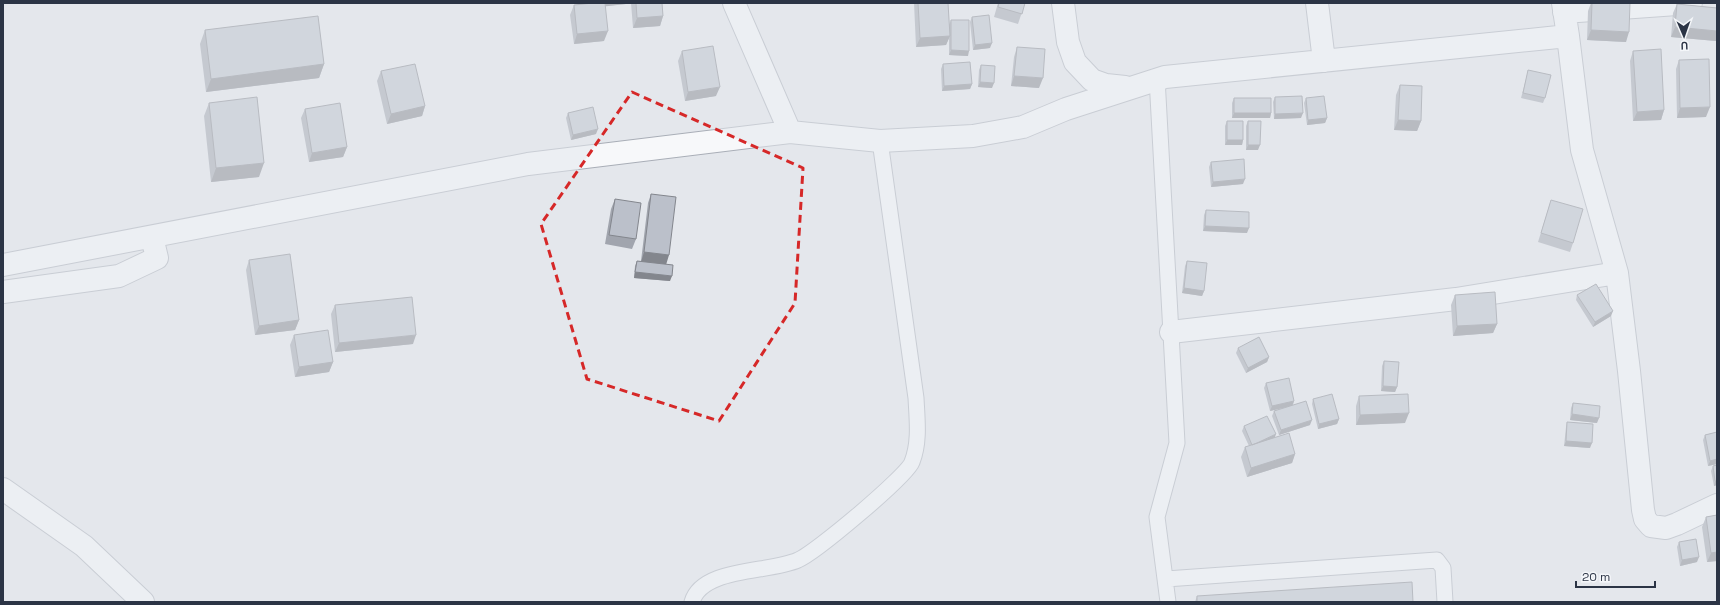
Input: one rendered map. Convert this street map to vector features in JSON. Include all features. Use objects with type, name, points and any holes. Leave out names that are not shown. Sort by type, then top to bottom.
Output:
[{"type":"street","points":[[734,3],[790,132]]},
{"type":"street","points":[[1062,3],[1068,42],[1075,62],[1092,80],[1106,85],[1129,88]]},
{"type":"street","points":[[1317,3],[1324,61]]},
{"type":"street","points":[[1691,3],[1563,8],[1568,36],[1582,150],[1617,273],[1628,364],[1642,510],[1651,526],[1666,528],[1717,505]]},
{"type":"street","points":[[3,264],[152,237],[528,164],[790,132],[880,141],[973,136],[1023,127],[1066,109],[1157,78],[1568,36]]},
{"type":"street","points":[[3,292],[119,276],[157,258],[152,237]]},
{"type":"street","points":[[1171,332],[1456,299],[1617,273]]},
{"type":"street","points":[[3,489],[84,546],[142,602]]},
{"type":"lane","points":[[1157,78],[1178,443],[1157,517],[1168,602]]},
{"type":"lane","points":[[692,602],[698,591],[714,579],[782,566],[799,560],[827,540],[887,490],[912,463],[918,433],[916,398],[880,141]]},
{"type":"lane","points":[[1166,579],[1437,560],[1443,568],[1445,602]]},
{"type":"highlighted area","points":[[632,92],[803,168],[795,303],[719,421],[587,379],[541,224]]},
{"type":"building","points":[[605,3],[608,31],[577,34],[574,5]]},
{"type":"building","points":[[636,3],[662,3],[663,16],[637,18]]},
{"type":"building","points":[[918,3],[948,3],[950,36],[920,38]]},
{"type":"building","points":[[999,3],[1025,3],[1022,14],[998,7]]},
{"type":"building","points":[[1592,3],[1630,3],[1629,32],[1591,30]]},
{"type":"building","points":[[1677,4],[1717,8],[1717,31],[1675,27]]},
{"type":"building","points":[[989,15],[992,43],[975,45],[972,17]]},
{"type":"building","points":[[318,16],[324,64],[211,79],[205,30]]},
{"type":"building","points":[[951,20],[969,20],[969,51],[951,50]]},
{"type":"building","points":[[713,46],[720,87],[688,92],[682,51]]},
{"type":"building","points":[[1017,47],[1045,49],[1043,78],[1014,76]]},
{"type":"building","points":[[1661,49],[1664,110],[1637,112],[1633,51]]},
{"type":"building","points":[[1709,59],[1710,107],[1680,108],[1679,60]]},
{"type":"building","points":[[970,62],[972,84],[944,86],[943,64]]},
{"type":"building","points":[[415,64],[425,106],[391,114],[381,71]]},
{"type":"building","points":[[981,65],[995,66],[994,83],[980,82]]},
{"type":"building","points":[[1528,70],[1551,75],[1545,98],[1523,93]]},
{"type":"building","points":[[1400,85],[1422,86],[1421,121],[1398,120]]},
{"type":"building","points":[[1302,96],[1303,113],[1275,114],[1275,97]]},
{"type":"building","points":[[1324,96],[1327,118],[1308,120],[1306,98]]},
{"type":"building","points":[[257,97],[264,163],[216,168],[209,103]]},
{"type":"building","points":[[1234,98],[1271,98],[1271,113],[1234,113]]},
{"type":"building","points":[[340,103],[347,147],[312,153],[305,109]]},
{"type":"building","points":[[593,107],[598,129],[573,135],[568,113]]},
{"type":"building","points":[[1227,121],[1243,121],[1243,140],[1227,140]]},
{"type":"building","points":[[1248,121],[1261,121],[1260,145],[1248,145]]},
{"type":"building","points":[[1244,159],[1245,179],[1213,182],[1211,162]]},
{"type":"building","points":[[651,194],[676,197],[669,255],[644,252]]},
{"type":"building","points":[[615,199],[641,203],[636,239],[609,235]]},
{"type":"building","points":[[1551,200],[1583,209],[1573,243],[1541,233]]},
{"type":"building","points":[[1206,210],[1249,212],[1249,228],[1205,226]]},
{"type":"building","points":[[290,254],[299,320],[259,326],[249,260]]},
{"type":"building","points":[[637,261],[673,265],[672,276],[635,272]]},
{"type":"building","points":[[1187,261],[1207,263],[1204,291],[1184,288]]},
{"type":"building","points":[[1596,284],[1613,311],[1595,322],[1577,295]]},
{"type":"building","points":[[1495,292],[1497,324],[1457,326],[1455,295]]},
{"type":"building","points":[[412,297],[416,335],[339,343],[335,305]]},
{"type":"building","points":[[328,330],[333,362],[299,367],[294,335]]},
{"type":"building","points":[[1259,337],[1269,357],[1248,368],[1238,348]]},
{"type":"building","points":[[1384,361],[1399,362],[1397,387],[1383,386]]},
{"type":"building","points":[[1289,378],[1294,401],[1272,406],[1266,383]]},
{"type":"building","points":[[1332,394],[1339,419],[1319,424],[1313,399]]},
{"type":"building","points":[[1408,394],[1409,413],[1360,415],[1359,396]]},
{"type":"building","points":[[1306,401],[1312,420],[1281,430],[1274,411]]},
{"type":"building","points":[[1573,403],[1600,406],[1599,418],[1572,414]]},
{"type":"building","points":[[1267,416],[1276,434],[1252,445],[1244,426]]},
{"type":"building","points":[[1567,422],[1593,424],[1592,443],[1566,441]]},
{"type":"building","points":[[1717,432],[1717,459],[1710,461],[1705,435]]},
{"type":"building","points":[[1289,433],[1295,454],[1251,468],[1245,447]]},
{"type":"building","points":[[1717,465],[1717,481],[1715,481],[1713,466]]},
{"type":"building","points":[[1717,515],[1717,552],[1711,553],[1706,517]]},
{"type":"building","points":[[1696,539],[1699,557],[1682,560],[1679,542]]},
{"type":"building","points":[[1412,582],[1413,602],[1197,602],[1197,596]]}]
